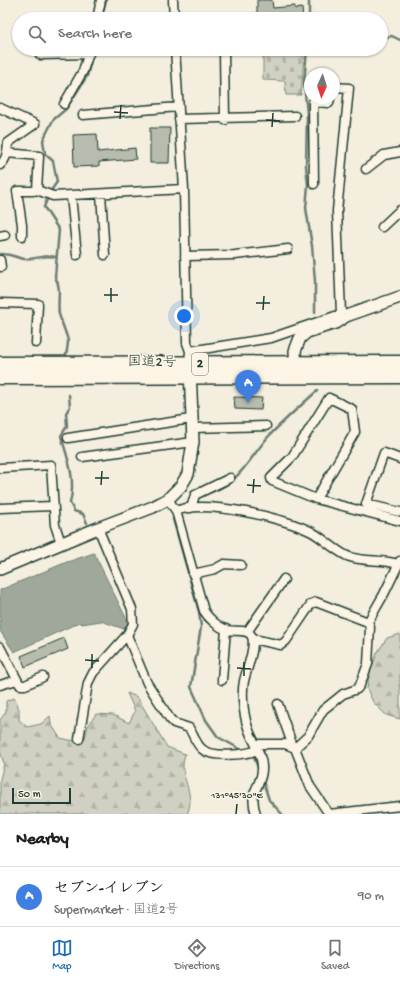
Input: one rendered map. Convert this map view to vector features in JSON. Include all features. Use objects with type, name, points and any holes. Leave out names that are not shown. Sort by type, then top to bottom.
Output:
[{"type":"highway","name":"国道2号","points":[[296,370],[400,363]]},
{"type":"highway","name":"国道2号","points":[[0,364],[190,364],[400,376]]},
{"type":"highway","name":"国道2号","points":[[0,376],[190,364]]},
{"type":"street","points":[[98,12],[101,0]]},
{"type":"street","points":[[173,0],[174,12]]},
{"type":"street","points":[[64,104],[83,71],[88,56]]},
{"type":"street","points":[[0,569],[153,507],[168,499],[181,486],[188,474],[193,442],[190,364],[187,343],[184,189],[175,56]]},
{"type":"street","points":[[224,56],[225,120]]},
{"type":"street","points":[[296,370],[295,351],[300,338],[307,332],[335,323],[343,315],[337,211],[348,88],[340,87]]},
{"type":"street","points":[[313,104],[314,184]]},
{"type":"street","points":[[83,115],[178,107]]},
{"type":"street","points":[[0,108],[36,124],[8,143],[4,162],[0,165]]},
{"type":"street","points":[[179,119],[225,120],[295,116]]},
{"type":"street","points":[[366,169],[384,155],[400,152]]},
{"type":"street","points":[[7,153],[39,156],[37,190]]},
{"type":"street","points":[[22,236],[22,225],[17,191],[37,190],[50,195],[71,196],[184,189]]},
{"type":"street","points":[[101,194],[105,255]]},
{"type":"street","points":[[71,196],[77,254]]},
{"type":"street","points":[[382,227],[400,210]]},
{"type":"street","points":[[186,256],[236,255],[288,249]]},
{"type":"street","points":[[190,364],[400,297]]},
{"type":"street","points":[[0,303],[38,304],[36,343]]},
{"type":"street","points":[[316,499],[355,432],[352,409],[329,398],[292,457],[271,478],[272,481],[316,499],[400,522]]},
{"type":"street","points":[[68,438],[192,424],[266,426]]},
{"type":"street","points":[[82,457],[193,442]]},
{"type":"street","points":[[400,459],[384,453],[366,504],[400,512]]},
{"type":"street","points":[[0,468],[51,465],[54,525],[61,543]]},
{"type":"street","points":[[191,508],[195,495],[230,478]]},
{"type":"street","points":[[168,499],[176,511],[193,574],[207,617],[226,629],[247,632],[253,639],[252,650],[243,683],[243,696],[249,732],[257,747],[260,776],[254,792],[253,802],[256,814]]},
{"type":"street","points":[[0,508],[54,506]]},
{"type":"street","points":[[127,635],[147,683],[170,719],[174,723],[189,728],[199,746],[211,753],[242,754],[257,747],[292,746],[308,736],[323,710],[343,694],[357,689],[360,685],[369,656],[370,627],[368,622],[399,563],[350,557],[310,531],[259,514],[243,511],[191,508],[176,511]]},
{"type":"street","points":[[80,739],[88,682],[93,673],[127,635],[133,624],[132,609],[98,528]]},
{"type":"street","points":[[193,574],[215,569],[224,564],[241,565]]},
{"type":"street","points":[[247,632],[284,579]]},
{"type":"street","points":[[253,639],[281,645],[286,641],[311,604],[316,602],[368,622]]},
{"type":"street","points":[[222,680],[226,629]]},
{"type":"street","points":[[0,647],[20,684],[25,685],[43,677]]},
{"type":"street","points":[[0,685],[17,680]]},
{"type":"street","points":[[278,704],[292,746],[310,786],[329,814],[400,806]]},
{"type":"green space","points":[[263,56],[304,57],[301,95],[286,95],[285,81],[263,80]]},
{"type":"green space","points":[[400,634],[400,719],[386,715],[373,702],[367,689],[369,675],[377,653],[387,638]]},
{"type":"green space","points":[[127,693],[137,697],[167,747],[185,754],[183,767],[190,796],[187,814],[0,814],[0,779],[4,764],[0,751],[0,720],[6,712],[6,701],[14,698],[19,709],[19,720],[27,727],[41,724],[50,716],[51,724],[60,738],[74,741],[85,738],[88,726],[96,714],[113,715],[129,723],[135,711]]},
{"type":"shaded area","points":[[94,553],[127,620],[131,620],[127,630],[101,621],[82,624],[80,622],[14,652],[0,631],[0,590],[67,562]]},
{"type":"building","points":[[257,0],[272,0],[273,8],[295,6],[295,9],[302,8],[302,12],[257,12]]},
{"type":"building","points":[[150,128],[170,128],[169,163],[150,163]]},
{"type":"building","points":[[97,134],[98,152],[135,148],[136,159],[99,162],[99,166],[74,167],[73,135]]},
{"type":"building","points":[[234,397],[262,398],[261,410],[235,409]]},
{"type":"building","points":[[64,638],[68,649],[25,667],[21,656]]},
{"type":"waterway","points":[[103,12],[106,0]]},
{"type":"waterway","points":[[309,0],[309,12]]},
{"type":"waterway","points":[[388,37],[392,36],[400,40]]},
{"type":"waterway","points":[[50,192],[57,182],[53,161],[45,154],[43,140],[53,120],[66,109],[87,76],[92,56]]},
{"type":"waterway","points":[[306,56],[304,83],[307,114],[306,166],[308,185],[306,208],[312,246],[315,281],[315,312]]},
{"type":"waterway","points":[[48,197],[44,207],[59,230],[55,277],[59,290],[59,314],[68,341],[65,360]]},
{"type":"waterway","points":[[0,254],[8,254],[24,259],[47,256],[56,257]]},
{"type":"waterway","points":[[203,494],[214,491],[233,480],[268,437],[317,391]]},
{"type":"waterway","points":[[69,395],[70,407],[66,413],[67,426],[61,436],[69,461],[72,478],[72,494],[70,503],[74,511],[83,514],[87,523]]},
{"type":"waterway","points":[[173,519],[199,612],[201,627],[191,687],[206,720],[218,737],[240,749]]},
{"type":"waterway","points":[[253,755],[259,770]]},
{"type":"waterway","points":[[263,781],[269,800],[282,814]]},
{"type":"place","name":"セブン-イレブン","points":[[248,403]]}]
